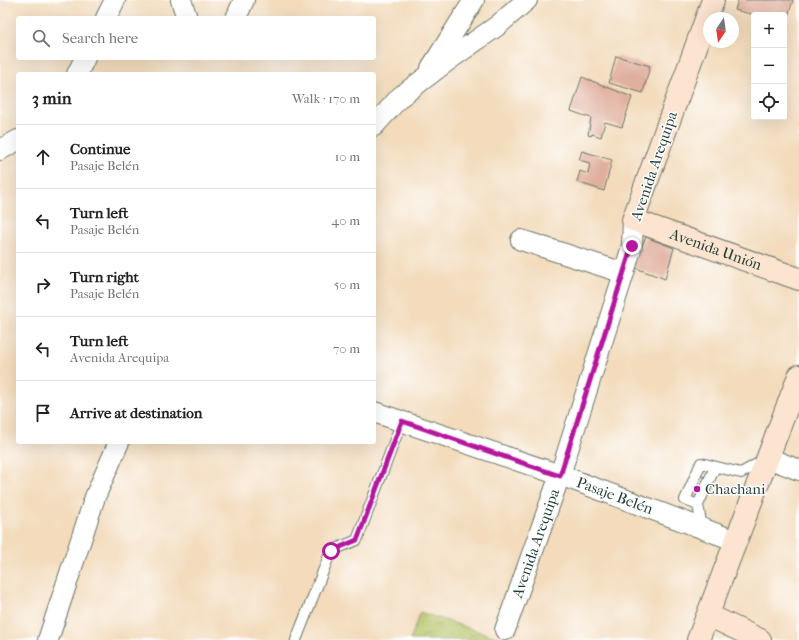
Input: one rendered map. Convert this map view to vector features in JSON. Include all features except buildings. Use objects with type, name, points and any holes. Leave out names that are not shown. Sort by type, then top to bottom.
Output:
[{"type":"main road","name":"Avenida Arequipa","points":[[633,220],[713,0]]},
{"type":"main road","name":"Avenida Unión","points":[[633,220],[799,279]]},
{"type":"main road","points":[[698,640],[799,376]]},
{"type":"main road","points":[[708,615],[760,640]]},
{"type":"street","points":[[107,16],[115,0]]},
{"type":"street","points":[[181,0],[186,16]]},
{"type":"street","points":[[237,16],[244,0]]},
{"type":"street","points":[[424,79],[474,0]]},
{"type":"street","points":[[376,124],[400,97],[497,26],[527,0]]},
{"type":"street","points":[[78,72],[84,60]]},
{"type":"street","points":[[0,150],[16,141]]},
{"type":"street","name":"Avenida Arequipa","points":[[505,630],[560,476],[624,272],[632,246],[633,220]]},
{"type":"street","points":[[521,240],[624,272]]},
{"type":"street","name":"Pasaje Belén","points":[[376,413],[560,476],[736,541]]},
{"type":"street","points":[[48,640],[95,497],[118,444]]},
{"type":"street","points":[[768,458],[799,470]]},
{"type":"lane","points":[[296,640],[331,551],[357,540],[402,421]]},
{"type":"lane","points":[[698,505],[685,500],[701,463],[741,473],[768,458]]},
{"type":"lane","points":[[702,528],[698,505],[716,467]]},
{"type":"green space","points":[[420,612],[505,640],[410,640]]},
{"type":"place","name":"Chachani","points":[[697,489]]},
{"type":"route","points":[[331,551],[357,540],[402,421],[560,476],[632,246]]}]
